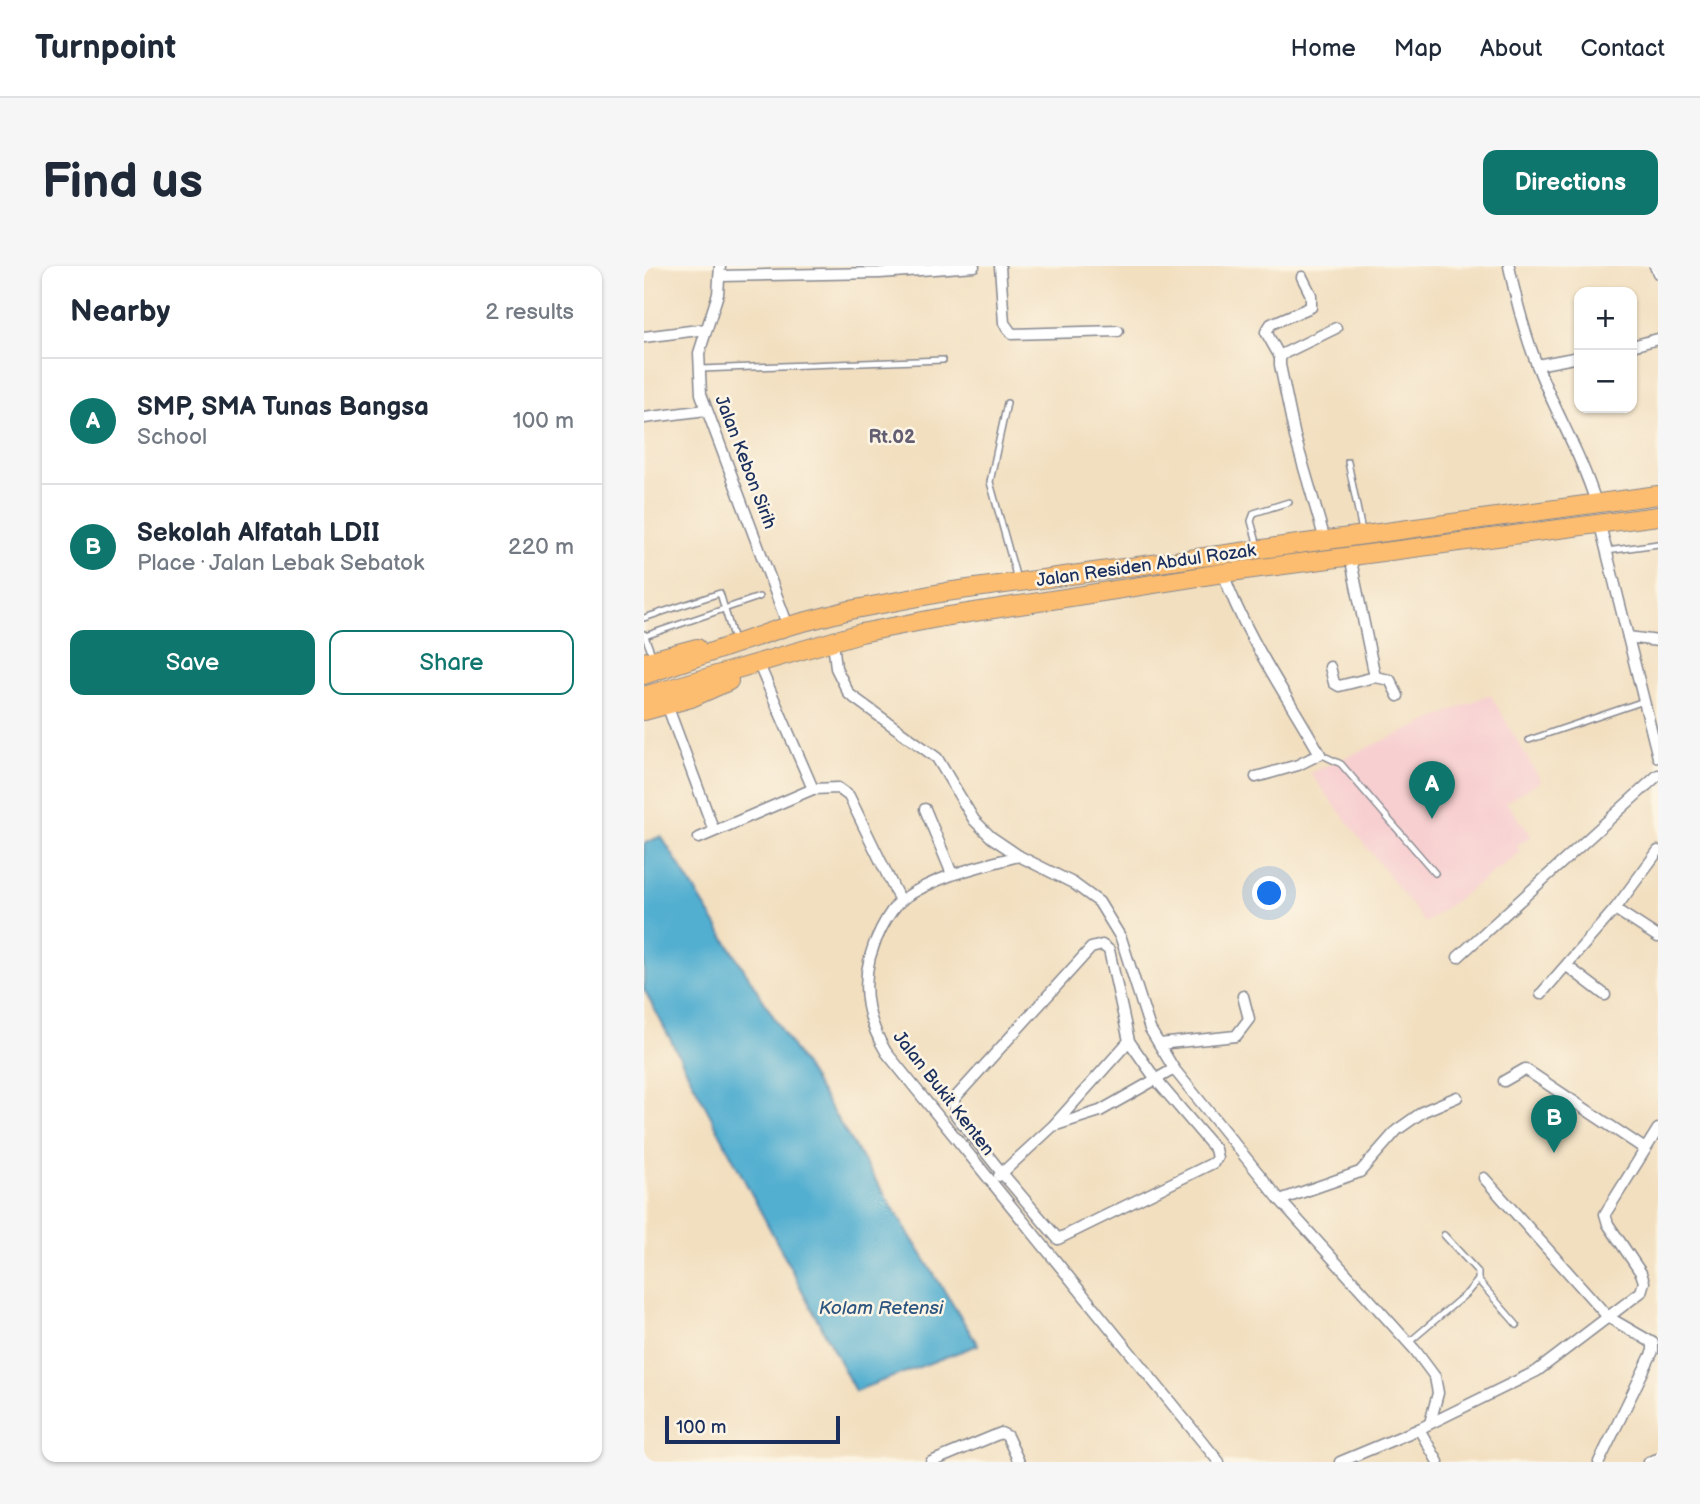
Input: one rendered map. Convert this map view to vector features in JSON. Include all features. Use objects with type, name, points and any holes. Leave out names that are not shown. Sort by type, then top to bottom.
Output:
[{"type":"highway","name":"Jalan Residen Abdul Rozak","points":[[644,675],[780,629],[850,610],[1018,583],[1658,495]]},
{"type":"highway","name":"Jalan Residen Abdul Rozak","points":[[644,696],[833,641],[943,617],[1223,573],[1658,516]]},
{"type":"highway","points":[[649,660],[780,629]]},
{"type":"highway","points":[[644,711],[691,698],[786,655]]},
{"type":"street","points":[[720,271],[974,266]]},
{"type":"street","points":[[1000,266],[1004,323],[1012,334],[1118,331]]},
{"type":"street","points":[[1509,266],[1516,303],[1537,365],[1586,468],[1596,503]]},
{"type":"street","points":[[1656,266],[1658,273]]},
{"type":"street","name":"Jalan Kebon Sirih","points":[[720,271],[718,294],[706,329],[698,369],[706,410],[780,629]]},
{"type":"street","points":[[1302,277],[1311,295],[1311,306],[1271,324],[1266,332],[1280,357],[1281,377],[1295,437],[1325,540]]},
{"type":"street","points":[[1280,357],[1336,328]]},
{"type":"street","points":[[644,337],[706,329]]},
{"type":"street","points":[[1637,345],[1658,339]]},
{"type":"street","points":[[1537,365],[1574,358]]},
{"type":"street","points":[[644,418],[706,410]]},
{"type":"street","points":[[1600,525],[1658,757]]},
{"type":"street","points":[[1350,556],[1375,677]]},
{"type":"street","points":[[1223,573],[1240,617],[1320,754],[1298,765],[1256,776]]},
{"type":"street","points":[[1628,637],[1658,641]]},
{"type":"street","points":[[833,641],[836,668],[849,694],[937,758],[974,820],[991,837],[1019,856],[1073,883],[1099,902],[1121,938],[1138,997],[1159,1044],[1174,1069],[1280,1200],[1436,1377],[1438,1393],[1430,1423]]},
{"type":"street","points":[[760,667],[813,789]]},
{"type":"street","points":[[1329,667],[1334,683],[1339,686],[1375,677],[1390,680],[1398,696]]},
{"type":"street","points":[[667,705],[714,831]]},
{"type":"street","points":[[1458,957],[1658,775]]},
{"type":"street","points":[[699,838],[813,789],[838,788],[849,796],[900,901]]},
{"type":"street","points":[[925,809],[951,874]]},
{"type":"street","points":[[1541,994],[1615,909],[1658,851]]},
{"type":"street","name":"Jalan Bukit Kenten","points":[[1019,856],[951,874],[900,901],[885,922],[868,960],[865,994],[874,1033],[886,1052],[1219,1462]]},
{"type":"street","points":[[1615,909],[1658,937]]},
{"type":"street","points":[[1102,945],[1109,950],[1129,1041],[1157,1081],[1214,1149],[1217,1158],[1213,1163],[1058,1240],[955,1114],[954,1099],[1096,946],[1102,945]]},
{"type":"street","points":[[1567,966],[1605,995]]},
{"type":"street","points":[[1159,1044],[1236,1036],[1249,1019],[1243,996]]},
{"type":"street","points":[[991,1181],[1053,1126],[1129,1041]]},
{"type":"street","points":[[1053,1126],[1100,1111],[1174,1069]]},
{"type":"street","points":[[1504,1081],[1525,1069],[1645,1149]]},
{"type":"street","points":[[1280,1200],[1360,1172],[1397,1130],[1424,1111],[1457,1097]]},
{"type":"street","points":[[1340,1462],[1419,1429],[1537,1371],[1635,1298],[1644,1286],[1639,1270],[1608,1224],[1605,1214],[1658,1129]]},
{"type":"street","points":[[1484,1178],[1608,1317],[1650,1339],[1654,1348],[1599,1462]]},
{"type":"street","points":[[1419,1429],[1438,1462]]},
{"type":"street","points":[[931,1462],[1001,1433],[1007,1436],[1019,1462]]},
{"type":"street","points":[[1649,1462],[1658,1459]]},
{"type":"lane","points":[[698,369],[943,360]]},
{"type":"lane","points":[[1007,403],[990,482],[1018,583]]},
{"type":"lane","points":[[1348,463],[1363,536]]},
{"type":"lane","points":[[1259,549],[1251,521],[1254,513],[1289,502]]},
{"type":"lane","points":[[1607,551],[1658,544]]},
{"type":"lane","points":[[644,618],[720,593],[734,639]]},
{"type":"lane","points":[[649,660],[644,635],[760,597]]},
{"type":"lane","points":[[1529,740],[1644,701]]},
{"type":"lane","points":[[1320,754],[1341,764],[1435,873]]},
{"type":"lane","points":[[1407,1344],[1467,1293],[1478,1280],[1478,1272],[1444,1235]]},
{"type":"lane","points":[[1478,1280],[1517,1325]]},
{"type":"shaded area","points":[[1490,694],[1541,781],[1506,802],[1532,836],[1516,846],[1521,852],[1425,923],[1310,773]]},
{"type":"water","name":"Kolam Retensi","points":[[661,836],[978,1345],[855,1391],[644,989],[644,844]]},
{"type":"place","name":"SMP, SMA Tunas Bangsa","points":[[1432,819]]},
{"type":"place","name":"Sekolah Alfatah LDII","points":[[1554,1153]]},
{"type":"district","name":"Rt.02","points":[[892,436]]}]
